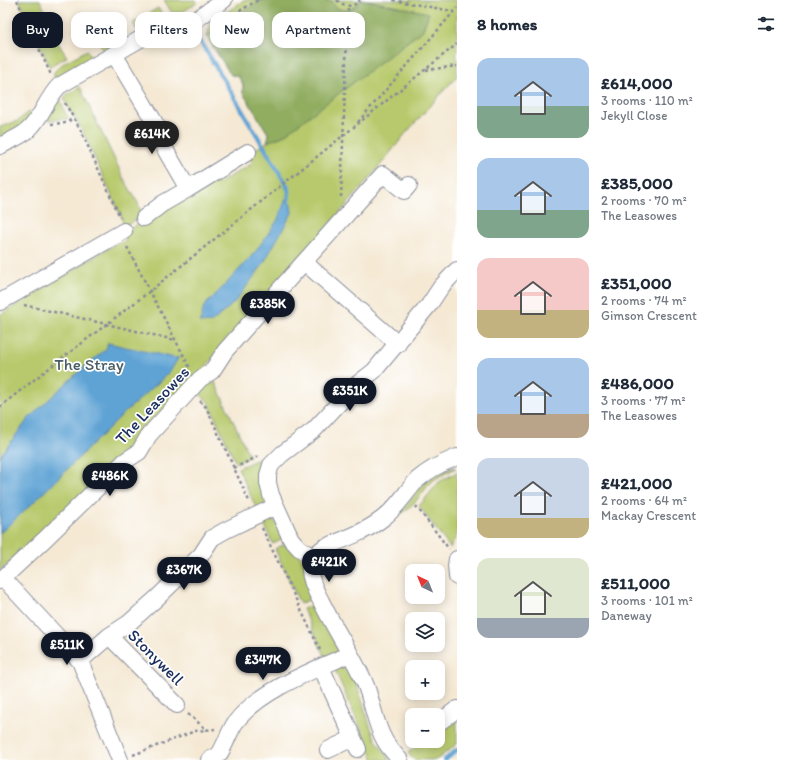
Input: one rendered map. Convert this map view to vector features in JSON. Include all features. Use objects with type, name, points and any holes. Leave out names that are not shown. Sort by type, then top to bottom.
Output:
[{"type":"street","points":[[0,146],[24,134],[32,127],[57,88],[161,26],[196,19],[219,1]]},
{"type":"street","points":[[114,54],[158,128],[166,151],[188,189]]},
{"type":"street","points":[[144,218],[162,204],[248,152]]},
{"type":"street","name":"The Leasowes","points":[[2,580],[121,465],[139,452],[149,435],[200,379],[212,371],[225,351],[383,174],[404,191],[409,185]]},
{"type":"street","points":[[2,301],[44,277],[124,237]]},
{"type":"street","points":[[304,262],[398,344]]},
{"type":"street","points":[[314,558],[304,552],[293,542],[269,489],[269,470],[282,454],[314,430],[351,390],[374,371],[429,306],[441,286],[457,270]]},
{"type":"street","points":[[400,760],[388,747],[383,738],[376,721],[365,683],[318,596],[310,571],[314,558],[325,547],[374,525],[392,510],[417,480],[424,474],[440,464],[457,457]]},
{"type":"street","name":"Stonywell","points":[[80,661],[109,636],[130,623],[158,597],[201,555],[212,538],[276,506]]},
{"type":"street","points":[[455,556],[457,577]]},
{"type":"street","points":[[2,580],[80,661],[124,758]]},
{"type":"street","name":"Stonywell","points":[[109,636],[177,705]]},
{"type":"street","points":[[209,760],[218,756],[238,719],[261,699],[285,684],[350,654]]},
{"type":"street","points":[[321,667],[356,743],[328,750]]},
{"type":"street","points":[[445,718],[457,709]]},
{"type":"path","points":[[16,0],[57,88],[81,131],[120,214],[124,237],[175,340],[194,374]]},
{"type":"path","points":[[337,0],[348,6],[354,5],[360,0]]},
{"type":"path","points":[[393,0],[456,11]]},
{"type":"path","points":[[341,198],[348,6]]},
{"type":"path","points":[[354,127],[456,11],[457,8]]},
{"type":"path","points":[[0,407],[150,291],[457,44]]},
{"type":"path","points":[[425,70],[457,66]]},
{"type":"path","points":[[2,301],[175,340]]},
{"type":"path","points":[[416,506],[455,556]]},
{"type":"path","points":[[124,758],[195,731],[232,728]]},
{"type":"green space","points":[[19,0],[40,0],[46,12],[24,12]]},
{"type":"green space","points":[[164,0],[195,0],[197,3],[182,12],[171,12]]},
{"type":"green space","name":"The Stray","points":[[244,0],[457,0],[457,76],[406,133],[370,178],[142,440],[0,571],[0,315],[117,243],[121,243],[126,240],[124,233],[152,215],[215,178],[219,183],[253,163],[247,154],[267,142],[269,135],[243,93],[243,84],[238,76],[231,75],[214,48],[264,48],[264,12],[227,12]]},
{"type":"green space","points":[[262,0],[330,0],[338,8],[346,10],[354,7],[362,0],[365,0],[429,13],[423,30],[283,136],[267,142],[269,135],[243,93],[243,84],[238,76],[231,75],[214,48],[264,48],[264,12],[242,12]]},
{"type":"green space","points":[[158,8],[161,12],[151,12]]},
{"type":"green space","name":"The Stray","points":[[210,24],[210,42],[207,37]]},
{"type":"green space","points":[[210,34],[210,42],[207,37]]},
{"type":"green space","points":[[41,48],[61,48],[67,57],[55,63],[50,68]]},
{"type":"green space","points":[[103,48],[112,48],[108,51]]},
{"type":"green space","points":[[87,50],[91,57],[90,62],[57,80],[53,74],[60,66]]},
{"type":"green space","points":[[80,87],[123,177],[138,203],[142,216],[124,227],[121,216],[83,132],[70,112],[64,98],[66,95]]},
{"type":"green space","points":[[58,96],[68,117],[67,119],[49,121],[45,118]]},
{"type":"green space","points":[[28,112],[32,115],[22,127],[3,137],[0,136],[0,127],[18,121]]},
{"type":"green space","points":[[213,378],[250,457],[236,463],[208,402],[198,392]]},
{"type":"green space","points":[[274,452],[267,503],[257,510],[238,468]]},
{"type":"green space","points":[[450,468],[456,468],[435,479],[416,501],[402,514],[401,512],[426,481]]},
{"type":"green space","points":[[457,472],[457,535],[450,548],[419,506],[439,482]]},
{"type":"green space","points":[[272,516],[285,538],[273,544],[262,520]]},
{"type":"green space","points":[[287,543],[305,561],[313,598],[300,604],[275,549]]},
{"type":"green space","points":[[315,603],[338,647],[336,652],[326,659],[303,609]]},
{"type":"green space","points":[[345,666],[350,671],[354,679],[372,732],[390,760],[374,760],[335,670]]},
{"type":"green space","points":[[457,720],[457,744],[436,760],[414,760],[408,753],[414,748],[445,748],[445,726],[448,727]]},
{"type":"water","points":[[286,199],[291,204],[292,213],[262,266],[234,303],[212,322],[200,323],[204,306],[256,251],[277,221]]},
{"type":"water","points":[[108,343],[175,358],[179,357],[171,370],[159,382],[124,413],[32,504],[0,533],[0,456],[29,418],[76,374],[106,349]]},
{"type":"waterway","points":[[202,44],[285,182],[289,191],[288,201]]},
{"type":"waterway","points":[[445,760],[457,750]]}]
